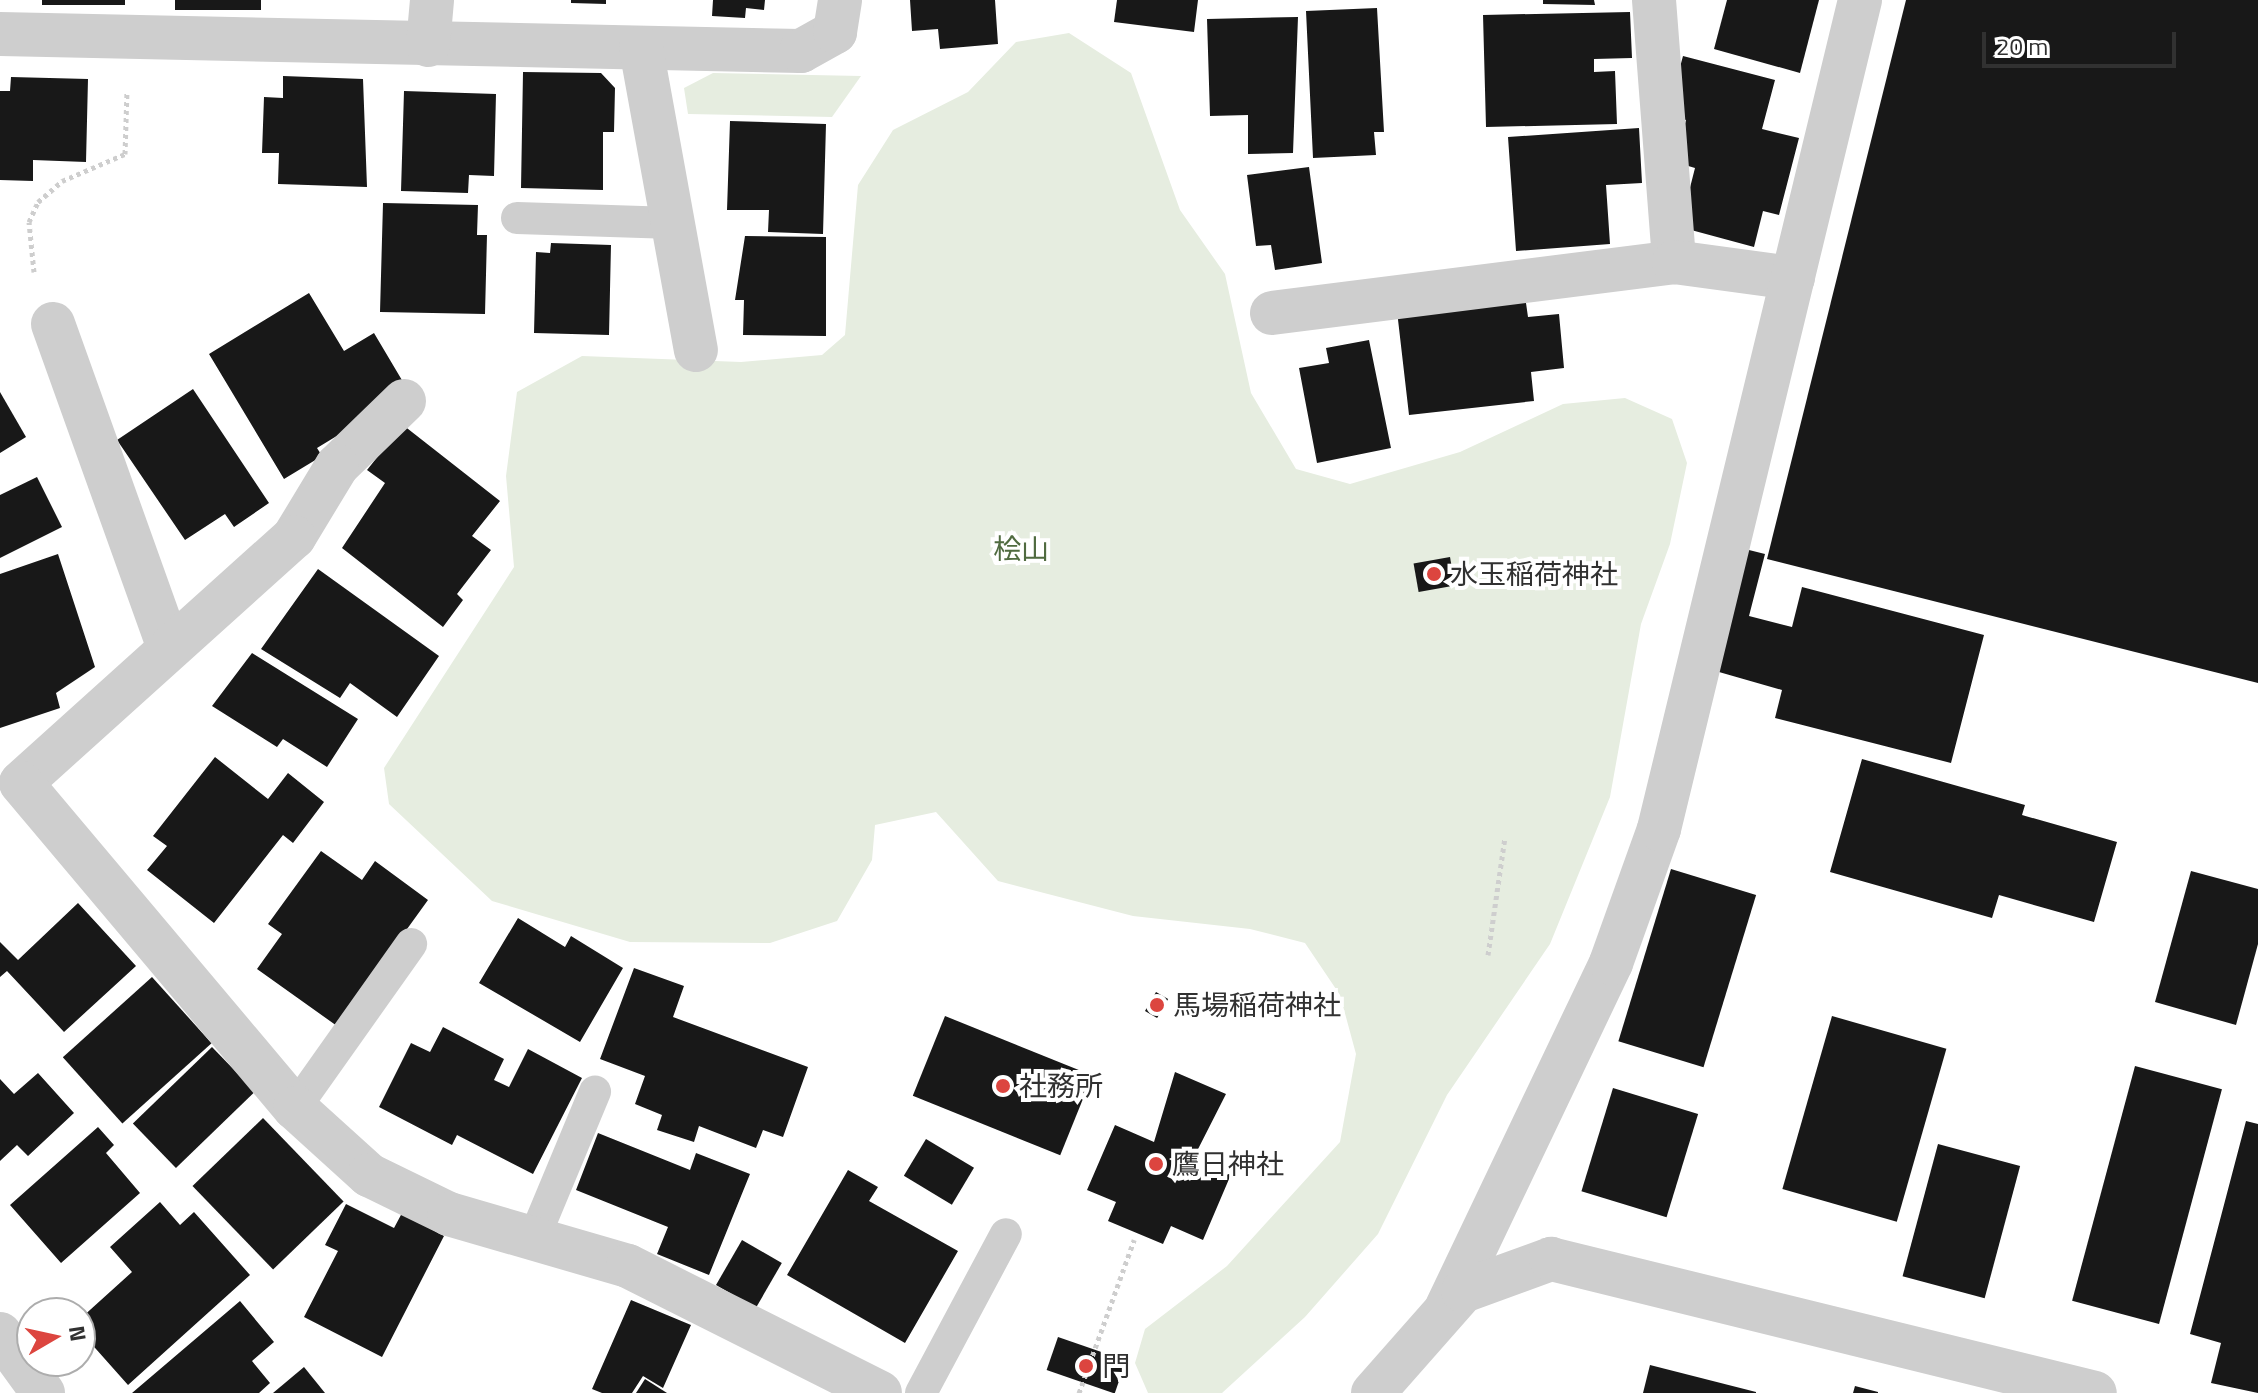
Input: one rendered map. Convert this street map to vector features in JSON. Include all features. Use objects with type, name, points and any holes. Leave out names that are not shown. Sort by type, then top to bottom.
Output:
[{"type":"street","points":[[428,45],[432,0]]},
{"type":"street","points":[[0,34],[428,45],[817,48],[835,32],[840,0]]},
{"type":"street","points":[[1654,0],[1674,262]]},
{"type":"street","points":[[1373,1393],[1447,1307],[1569,1059],[1659,829],[1860,0]]},
{"type":"street","points":[[641,48],[696,350]]},
{"type":"street","points":[[1272,313],[1674,262],[1793,278]]},
{"type":"street","points":[[53,324],[168,645]]},
{"type":"street","points":[[404,401],[337,466],[294,537],[168,645],[21,783],[295,1108],[369,1175],[532,1243],[641,1271],[880,1393]]},
{"type":"street","points":[[1447,1307],[1502,1271],[1574,1261],[2095,1393]]},
{"type":"street","points":[[0,1334],[43,1393]]},
{"type":"lane","points":[[517,218],[673,223]]},
{"type":"lane","points":[[295,1108],[411,944]]},
{"type":"lane","points":[[532,1243],[595,1092]]},
{"type":"lane","points":[[921,1393],[1006,1234]]},
{"type":"path","points":[[53,324],[31,265],[29,222],[62,181],[125,154],[128,39]]},
{"type":"path","points":[[1488,955],[1505,837]]},
{"type":"path","points":[[1079,1393],[1134,1240]]},
{"type":"green space","name":"桧山","points":[[1069,33],[1131,73],[1180,210],[1225,274],[1251,393],[1296,469],[1350,484],[1460,452],[1563,404],[1625,398],[1672,419],[1687,463],[1670,544],[1641,624],[1610,797],[1550,944],[1447,1095],[1378,1234],[1305,1317],[1222,1393],[1148,1393],[1135,1363],[1145,1329],[1227,1266],[1340,1142],[1356,1054],[1340,995],[1305,943],[1250,929],[1133,916],[998,881],[936,812],[875,825],[872,860],[837,921],[770,943],[630,942],[492,901],[389,804],[384,768],[514,567],[506,476],[517,392],[582,356],[741,362],[822,355],[845,335],[858,185],[893,130],[968,92],[1016,42]]},
{"type":"green space","points":[[713,73],[861,76],[832,117],[688,114],[684,88]]},
{"type":"building","points":[[42,0],[125,0],[125,5],[42,5]]},
{"type":"building","points":[[175,0],[261,0],[261,10],[175,10]]},
{"type":"building","points":[[571,0],[606,0],[606,4],[571,3]]},
{"type":"building","points":[[713,0],[765,0],[764,10],[746,8],[745,18],[712,16]]},
{"type":"building","points":[[910,0],[995,0],[998,44],[940,49],[938,29],[912,31]]},
{"type":"building","points":[[1117,0],[1198,0],[1194,32],[1114,22]]},
{"type":"building","points":[[1543,0],[1594,0],[1595,5],[1543,4]]},
{"type":"building","points":[[1727,0],[1819,0],[1800,73],[1714,49]]},
{"type":"building","points":[[1906,0],[2258,0],[2258,683],[1767,559]]},
{"type":"building","points":[[1377,8],[1384,132],[1374,132],[1376,155],[1313,158],[1306,11]]},
{"type":"building","points":[[1630,12],[1632,58],[1594,59],[1594,72],[1615,71],[1617,124],[1486,127],[1483,15]]},
{"type":"building","points":[[1298,17],[1293,153],[1248,154],[1248,115],[1210,116],[1207,19]]},
{"type":"building","points":[[1683,56],[1775,80],[1762,129],[1799,138],[1779,215],[1763,211],[1754,247],[1680,227],[1695,168],[1675,162],[1686,120],[1667,115]]},
{"type":"building","points":[[523,72],[601,73],[615,88],[614,132],[603,132],[603,190],[521,188]]},
{"type":"building","points":[[283,76],[363,79],[367,187],[278,184],[279,153],[262,153],[264,97],[283,98]]},
{"type":"building","points":[[11,77],[88,79],[86,162],[33,160],[33,181],[0,180],[0,91],[10,91]]},
{"type":"building","points":[[404,91],[496,94],[494,176],[469,175],[468,193],[401,191]]},
{"type":"building","points":[[730,121],[826,124],[823,234],[768,232],[769,210],[727,210]]},
{"type":"building","points":[[1639,128],[1642,183],[1606,185],[1610,244],[1516,251],[1508,137]]},
{"type":"building","points":[[1309,167],[1322,263],[1275,270],[1271,245],[1256,246],[1247,175]]},
{"type":"building","points":[[383,203],[478,205],[477,235],[487,235],[485,314],[380,312]]},
{"type":"building","points":[[745,236],[826,237],[826,336],[743,335],[744,300],[735,300]]},
{"type":"building","points":[[551,243],[611,245],[609,335],[534,333],[536,252],[550,253]]},
{"type":"building","points":[[309,293],[344,351],[374,333],[409,392],[317,448],[322,456],[284,479],[209,354]]},
{"type":"building","points":[[1525,296],[1528,317],[1559,314],[1564,368],[1531,372],[1534,401],[1409,415],[1397,311]]},
{"type":"building","points":[[1369,340],[1391,448],[1317,463],[1299,368],[1329,363],[1326,348]]},
{"type":"building","points":[[193,389],[269,503],[234,527],[225,514],[185,540],[117,440]]},
{"type":"building","points":[[0,392],[26,437],[0,453]]},
{"type":"building","points":[[403,425],[500,501],[472,536],[491,550],[457,594],[463,600],[443,627],[342,548],[385,483],[367,470]]},
{"type":"building","points":[[37,477],[62,527],[0,558],[0,495]]},
{"type":"building","points":[[1737,547],[1765,554],[1749,616],[1792,627],[1802,587],[1984,635],[1951,763],[1775,718],[1782,690],[1719,672]]},
{"type":"building","points":[[58,554],[95,667],[56,693],[60,708],[0,728],[0,574]]},
{"type":"building","name":"水玉稲荷神社","points":[[1450,557],[1455,586],[1419,592],[1414,563]]},
{"type":"building","points":[[318,569],[439,656],[397,717],[350,683],[340,698],[261,649]]},
{"type":"building","points":[[252,653],[358,719],[327,767],[283,739],[277,747],[212,706]]},
{"type":"building","points":[[215,757],[268,799],[288,773],[324,802],[293,843],[283,835],[214,923],[147,870],[167,846],[153,836]]},
{"type":"building","points":[[1862,759],[2025,805],[2022,815],[2117,842],[2094,922],[1999,895],[1992,918],[1830,872]]},
{"type":"building","points":[[321,851],[362,880],[375,861],[428,900],[337,1026],[257,969],[282,934],[268,924]]},
{"type":"building","points":[[1671,869],[1756,895],[1703,1067],[1618,1041]]},
{"type":"building","points":[[2191,871],[2258,889],[2258,944],[2236,1025],[2155,1002]]},
{"type":"building","points":[[78,903],[136,966],[64,1032],[7,971],[0,977],[0,942],[18,960]]},
{"type":"building","points":[[518,918],[565,947],[571,936],[623,968],[580,1042],[479,983]]},
{"type":"building","points":[[634,968],[684,986],[673,1017],[808,1067],[783,1137],[763,1130],[756,1148],[699,1126],[694,1142],[657,1130],[662,1115],[635,1104],[645,1076],[600,1059]]},
{"type":"building","points":[[152,977],[212,1043],[122,1123],[63,1057]]},
{"type":"building","name":"馬場稲荷神社","points":[[1156,992],[1168,999],[1157,1018],[1145,1011]]},
{"type":"building","name":"社務所","points":[[945,1016],[1092,1076],[1060,1155],[913,1096]]},
{"type":"building","points":[[1832,1016],[1946,1049],[1897,1222],[1782,1189]]},
{"type":"building","points":[[443,1027],[504,1059],[494,1080],[509,1087],[528,1049],[582,1078],[533,1174],[457,1135],[452,1145],[379,1107],[411,1043],[430,1052]]},
{"type":"building","points":[[212,1047],[255,1092],[176,1168],[133,1123]]},
{"type":"building","points":[[2135,1066],[2222,1089],[2159,1324],[2072,1301]]},
{"type":"building","name":"鷹日神社","points":[[1175,1072],[1226,1094],[1194,1157],[1232,1172],[1203,1240],[1171,1226],[1163,1244],[1108,1221],[1116,1202],[1087,1190],[1115,1125],[1154,1142]]},
{"type":"building","points":[[38,1073],[74,1113],[28,1156],[17,1145],[0,1161],[0,1079],[14,1094]]},
{"type":"building","points":[[1613,1088],[1698,1114],[1667,1217],[1581,1191]]},
{"type":"building","points":[[263,1118],[344,1201],[273,1270],[193,1186]]},
{"type":"building","points":[[2246,1121],[2258,1124],[2258,1393],[2211,1383],[2221,1343],[2190,1334]]},
{"type":"building","points":[[98,1127],[114,1145],[106,1153],[140,1193],[61,1263],[10,1205]]},
{"type":"building","points":[[598,1133],[690,1170],[696,1153],[750,1174],[709,1275],[657,1254],[668,1227],[576,1190]]},
{"type":"building","points":[[926,1139],[974,1168],[952,1205],[904,1176]]},
{"type":"building","points":[[1938,1144],[2020,1166],[1985,1298],[1903,1276]]},
{"type":"building","points":[[848,1170],[878,1187],[869,1201],[958,1251],[905,1343],[787,1275]]},
{"type":"building","points":[[160,1202],[180,1225],[194,1212],[250,1275],[128,1385],[96,1349],[96,1305],[132,1272],[110,1247]]},
{"type":"building","points":[[346,1204],[394,1228],[402,1213],[444,1236],[382,1357],[304,1317],[338,1251],[325,1245]]},
{"type":"building","points":[[742,1240],[782,1263],[756,1308],[716,1285]]},
{"type":"building","points":[[631,1300],[691,1325],[663,1388],[643,1376],[632,1393],[602,1393],[592,1389]]},
{"type":"building","points":[[240,1301],[274,1342],[252,1361],[270,1383],[259,1393],[132,1393]]},
{"type":"building","name":"門","points":[[1058,1337],[1126,1360],[1115,1393],[1047,1370]]},
{"type":"building","points":[[1650,1365],[1756,1392],[1756,1393],[1643,1393]]},
{"type":"building","points":[[304,1367],[325,1393],[273,1393]]},
{"type":"building","points":[[645,1379],[667,1393],[636,1393]]},
{"type":"building","points":[[1855,1386],[1878,1392],[1878,1393],[1853,1393]]},
{"type":"place","name":"水玉稲荷神社","points":[[1434,574]]},
{"type":"place","name":"馬場稲荷神社","points":[[1157,1005]]},
{"type":"place","name":"社務所","points":[[1003,1086]]},
{"type":"place","name":"鷹日神社","points":[[1156,1164]]},
{"type":"place","name":"門","points":[[1086,1366]]}]
